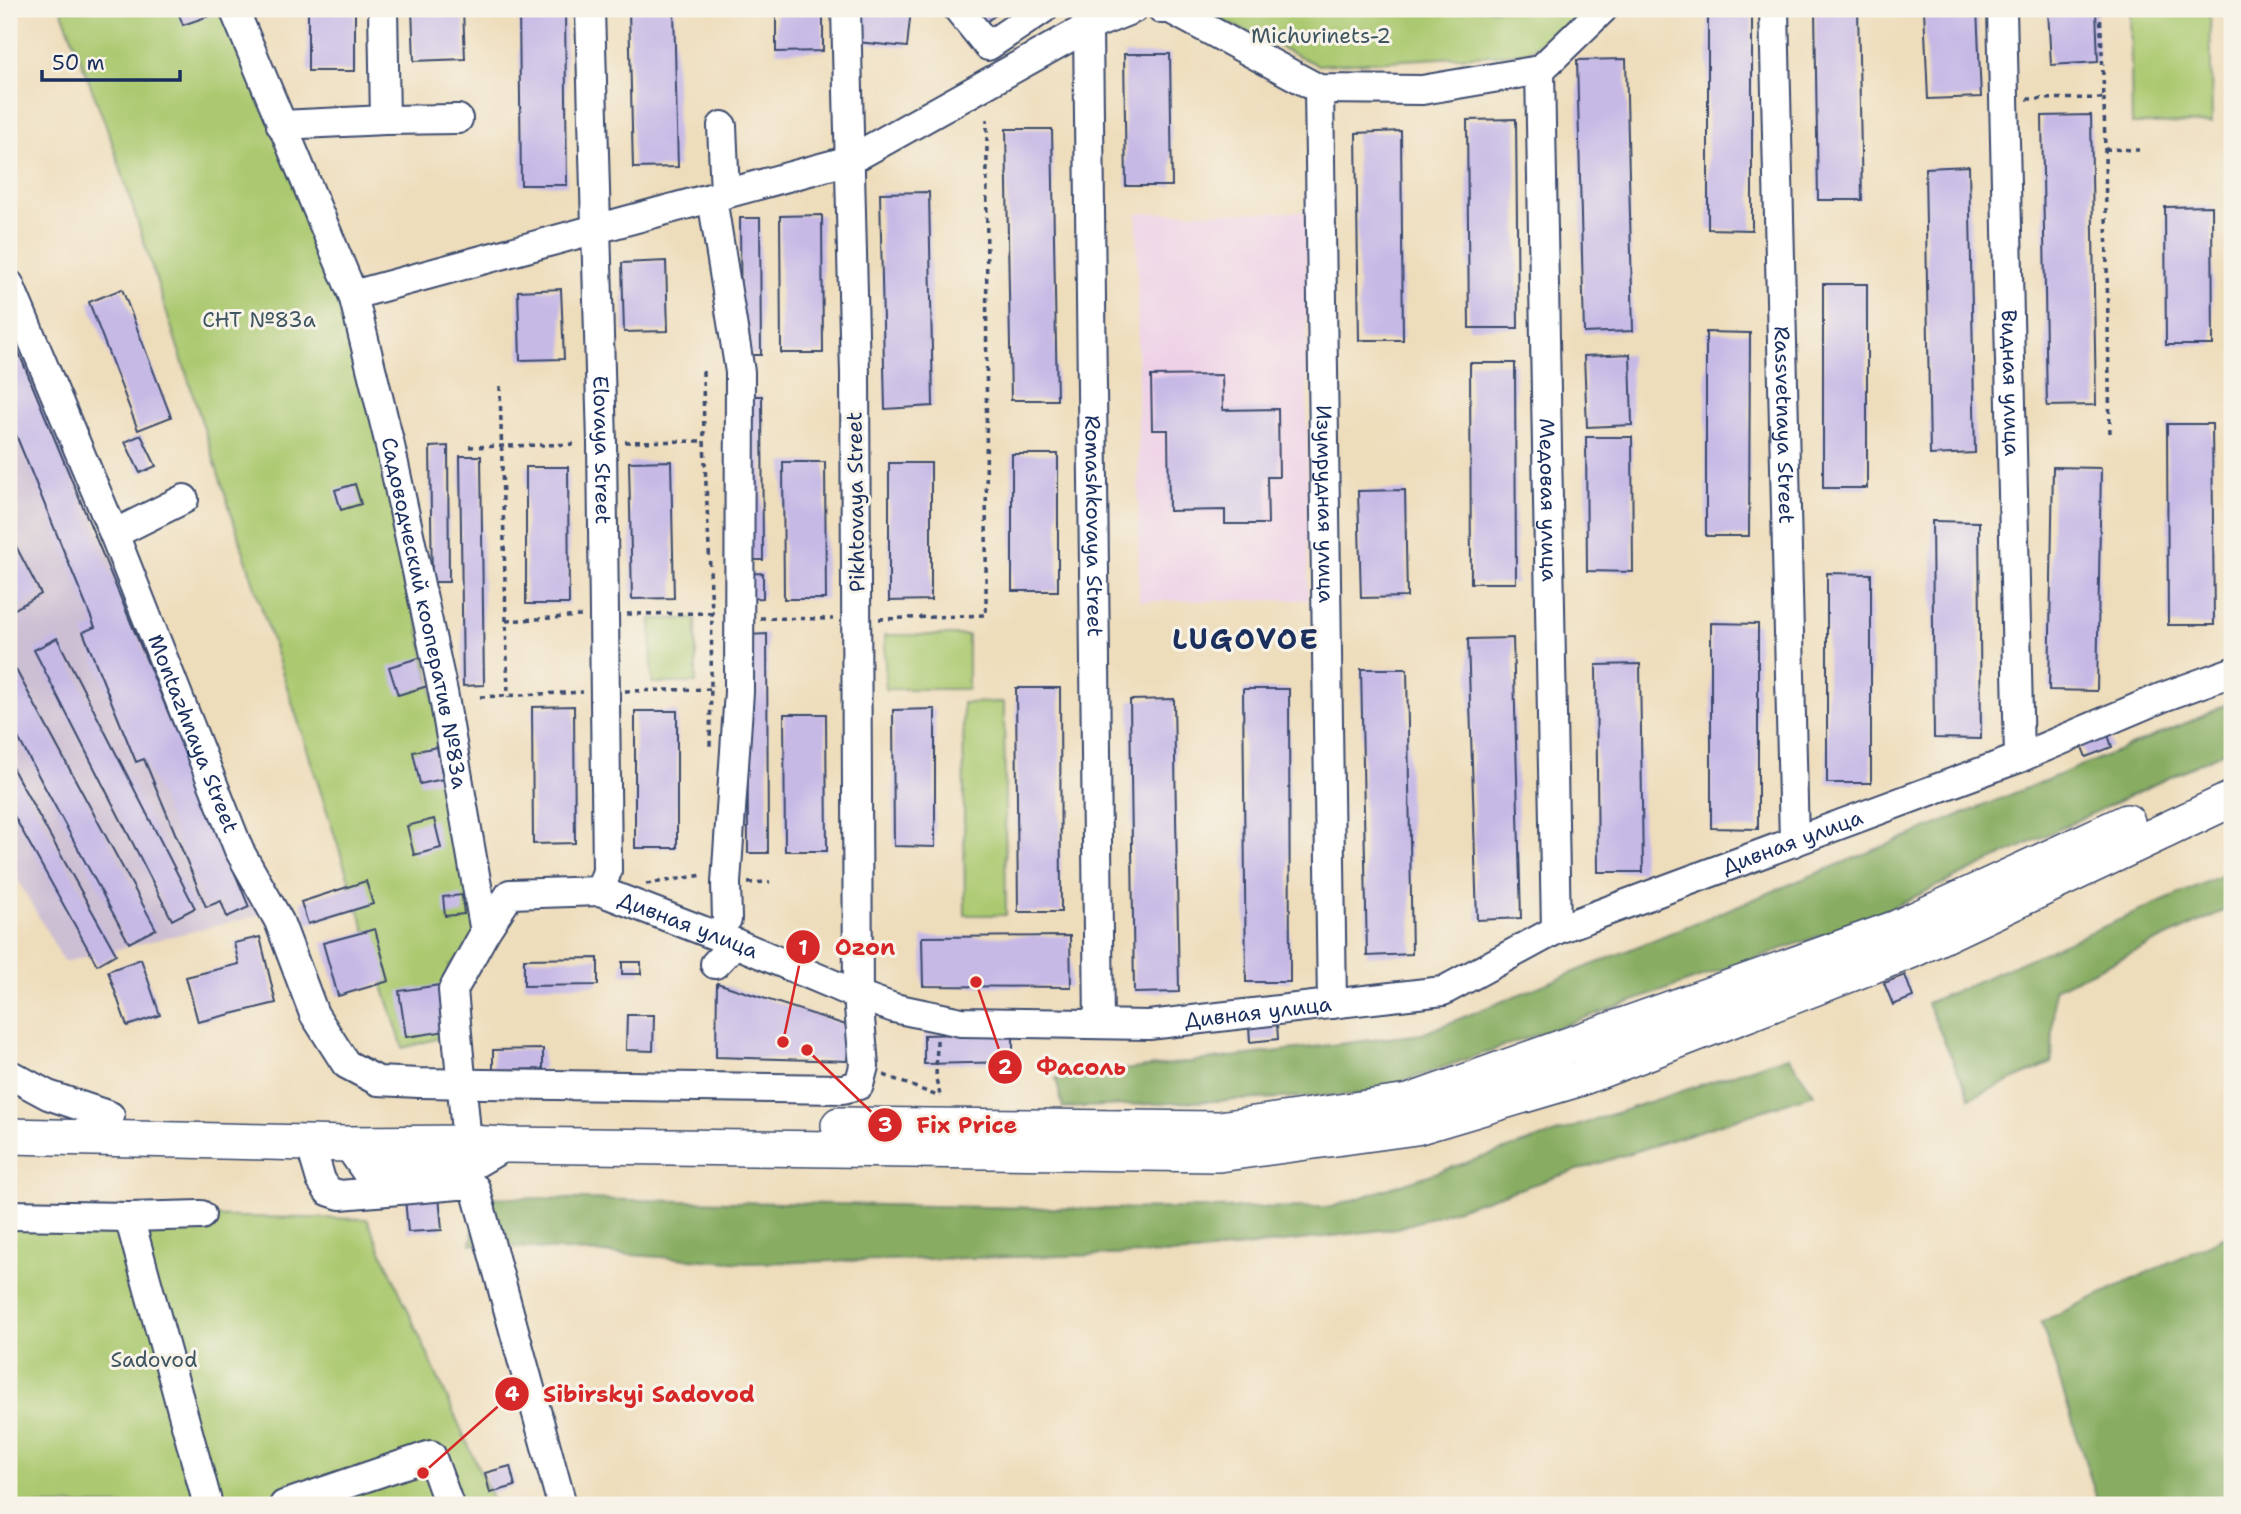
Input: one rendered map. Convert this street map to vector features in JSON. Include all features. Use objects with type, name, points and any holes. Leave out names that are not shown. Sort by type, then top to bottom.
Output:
[{"type":"main road","points":[[9,1136],[346,1144],[470,1154],[1219,1129],[1409,1102],[1897,928],[2232,773]]},
{"type":"main road","points":[[9,1112],[110,1116],[470,1154],[508,1145],[1219,1154],[1416,1127],[1578,1079],[1910,951],[2232,799]]},
{"type":"street","name":"Садоводческий кооператив №83а","points":[[234,9],[353,295],[389,441],[443,692],[485,932]]},
{"type":"street","points":[[383,9],[385,120]]},
{"type":"street","name":"Elovaya Street","points":[[590,9],[603,456],[606,691],[607,871],[600,891]]},
{"type":"street","name":"Pikhtovaya Street","points":[[846,9],[858,619],[849,885],[864,1066]]},
{"type":"street","points":[[958,9],[988,46],[1043,9]]},
{"type":"street","points":[[353,295],[850,160],[1088,27],[1133,9]]},
{"type":"street","points":[[1162,9],[1170,9],[1319,89],[1422,90],[1540,71],[1603,9]]},
{"type":"street","name":"Rassvetnaya Street","points":[[1773,9],[1794,842]]},
{"type":"street","name":"Видная улица","points":[[2002,9],[2019,758]]},
{"type":"street","name":"Romashkovaya Street","points":[[1088,27],[1099,1024]]},
{"type":"street","name":"Медовая улица","points":[[1540,71],[1556,930]]},
{"type":"street","name":"Изумрудная улица","points":[[1319,89],[1332,1004]]},
{"type":"street","points":[[281,125],[458,120]]},
{"type":"street","points":[[715,964],[731,931],[726,883],[738,692],[740,372],[719,196],[722,126]]},
{"type":"street","name":"Montazhnaya Street","points":[[9,284],[114,534],[239,850],[279,921],[314,1014],[345,1064],[378,1081],[843,1089],[859,1085],[864,1066]]},
{"type":"street","points":[[114,534],[184,499]]},
{"type":"street","name":"Дивная улица","points":[[562,1505],[470,1154],[453,990],[510,894],[600,891],[731,931],[858,996],[894,1008],[961,1021],[1149,1025],[1443,990],[1556,930],[2019,758],[2163,697],[2232,672]]},
{"type":"street","points":[[9,1074],[48,1095],[110,1116]]},
{"type":"street","points":[[310,1143],[321,1180],[328,1191],[340,1195],[467,1185],[470,1154]]},
{"type":"street","points":[[9,1215],[201,1215]]},
{"type":"street","points":[[129,1217],[208,1505]]},
{"type":"street","points":[[284,1505],[431,1455],[449,1505]]},
{"type":"path","points":[[2100,9],[2110,437]]},
{"type":"path","points":[[2023,99],[2104,98]]},
{"type":"path","points":[[776,619],[986,615],[987,119]]},
{"type":"path","points":[[2105,149],[2139,150]]},
{"type":"path","points":[[703,371],[712,612],[710,755]]},
{"type":"path","points":[[499,386],[508,697]]},
{"type":"path","points":[[646,884],[710,874]]},
{"type":"path","points":[[936,1046],[936,1079],[943,1106]]},
{"type":"path","points":[[864,1066],[940,1097]]},
{"type":"shaded area","points":[[1306,212],[1308,600],[1139,601],[1137,213]]},
{"type":"shaded area","points":[[9,315],[261,915],[64,962],[9,864]]},
{"type":"green space","name":"СНТ №83а","points":[[61,9],[226,9],[341,295],[381,441],[484,945],[449,965],[454,1034],[403,1048],[110,136]]},
{"type":"green space","name":"Michurinets-2","points":[[1198,9],[1590,9],[1526,53],[1318,65]]},
{"type":"green space","points":[[2130,9],[2210,9],[2212,123],[2132,124]]},
{"type":"green space","points":[[651,619],[696,619],[696,683],[652,683]]},
{"type":"green space","points":[[885,635],[968,635],[968,689],[885,689]]},
{"type":"green space","points":[[2232,701],[2232,748],[1865,920],[1367,1094],[1063,1108],[1056,1078],[1422,1034],[2201,717]]},
{"type":"green space","points":[[1004,702],[1006,915],[965,915],[963,703]]},
{"type":"green space","points":[[2232,871],[2232,907],[2054,989],[2052,1063],[1970,1098],[1927,1003]]},
{"type":"green space","points":[[1788,1056],[1814,1094],[1398,1228],[1194,1253],[747,1263],[471,1244],[478,1197],[1094,1209],[1332,1207]]},
{"type":"green space","name":"Sadovod","points":[[9,1213],[367,1219],[495,1505],[9,1505]]},
{"type":"green space","points":[[2232,1233],[2232,1505],[2099,1505],[2041,1322]]},
{"type":"building","points":[[177,9],[210,9],[212,15],[183,25]]},
{"type":"building","points":[[308,9],[355,9],[355,71],[308,71]]},
{"type":"building","points":[[412,9],[463,9],[465,59],[414,61]]},
{"type":"building","points":[[519,9],[565,9],[567,185],[521,185]]},
{"type":"building","points":[[629,9],[674,9],[678,167],[633,168]]},
{"type":"building","points":[[776,9],[823,9],[823,51],[776,52]]},
{"type":"building","points":[[861,9],[911,9],[907,47],[857,42]]},
{"type":"building","points":[[965,9],[1004,9],[979,27]]},
{"type":"building","points":[[1708,9],[1752,9],[1752,230],[1708,229]]},
{"type":"building","points":[[1815,9],[1858,9],[1862,200],[1818,200]]},
{"type":"building","points":[[1924,9],[1977,9],[1981,97],[1928,99]]},
{"type":"building","points":[[2048,9],[2096,9],[2098,62],[2051,65]]},
{"type":"building","points":[[9,11],[16,31],[9,33]]},
{"type":"building","points":[[1124,54],[1170,54],[1172,186],[1126,186]]},
{"type":"building","points":[[1626,59],[1633,331],[1584,333],[1577,60]]},
{"type":"building","points":[[2091,115],[2096,405],[2047,406],[2042,116]]},
{"type":"building","points":[[1516,119],[1518,328],[1469,328],[1467,120]]},
{"type":"building","points":[[1006,129],[1052,129],[1057,400],[1011,400]]},
{"type":"building","points":[[1401,131],[1403,340],[1359,340],[1356,133]]},
{"type":"building","points":[[1969,166],[1975,453],[1930,455],[1925,168]]},
{"type":"building","points":[[929,192],[933,406],[885,409],[880,193]]},
{"type":"building","points":[[2212,206],[2213,345],[2166,345],[2165,207]]},
{"type":"building","points":[[822,215],[823,353],[781,353],[780,216]]},
{"type":"building","points":[[740,218],[760,218],[761,355],[741,355]]},
{"type":"building","points":[[666,261],[668,331],[624,332],[622,263]]},
{"type":"building","points":[[1823,284],[1867,284],[1867,488],[1823,488]]},
{"type":"building","points":[[122,289],[171,417],[138,430],[89,302]]},
{"type":"building","points":[[561,289],[564,359],[520,360],[518,291]]},
{"type":"building","points":[[9,329],[249,907],[227,917],[221,901],[206,907],[144,759],[136,762],[83,632],[95,627],[9,418]]},
{"type":"building","points":[[1706,332],[1750,333],[1749,536],[1706,536]]},
{"type":"building","points":[[1630,354],[1632,425],[1587,427],[1584,356]]},
{"type":"building","points":[[1470,363],[1515,363],[1516,583],[1471,583]]},
{"type":"building","points":[[1222,375],[1223,410],[1278,409],[1279,477],[1267,477],[1268,524],[1225,524],[1225,510],[1169,511],[1168,430],[1152,430],[1151,376]]},
{"type":"building","points":[[742,396],[762,396],[763,560],[743,560]]},
{"type":"building","points":[[2167,424],[2212,424],[2214,625],[2168,625]]},
{"type":"building","points":[[141,435],[156,466],[140,473],[125,442]]},
{"type":"building","points":[[1586,437],[1632,437],[1633,572],[1587,571]]},
{"type":"building","points":[[448,446],[449,582],[432,582],[430,447]]},
{"type":"building","points":[[1012,454],[1058,454],[1058,591],[1012,591]]},
{"type":"building","points":[[460,456],[481,456],[484,685],[463,686]]},
{"type":"building","points":[[671,461],[674,598],[632,599],[629,462]]},
{"type":"building","points":[[783,462],[825,462],[826,599],[784,599]]},
{"type":"building","points":[[889,463],[931,463],[931,600],[889,601]]},
{"type":"building","points":[[526,467],[568,467],[569,604],[526,604]]},
{"type":"building","points":[[2053,467],[2101,468],[2097,691],[2049,690]]},
{"type":"building","points":[[355,484],[361,504],[341,510],[335,490]]},
{"type":"building","points":[[1405,490],[1407,597],[1361,598],[1358,491]]},
{"type":"building","points":[[1932,521],[1979,522],[1981,739],[1934,738]]},
{"type":"building","points":[[9,533],[41,594],[11,611],[9,607]]},
{"type":"building","points":[[763,573],[763,598],[743,599],[743,574]]},
{"type":"building","points":[[1827,573],[1871,574],[1871,783],[1827,783]]},
{"type":"building","points":[[1711,623],[1758,624],[1758,829],[1711,828]]},
{"type":"building","points":[[767,634],[768,853],[748,853],[747,635]]},
{"type":"building","points":[[57,638],[195,908],[172,920],[34,650]]},
{"type":"building","points":[[1513,638],[1521,918],[1477,920],[1468,639]]},
{"type":"building","points":[[9,657],[156,929],[129,943],[9,721]]},
{"type":"building","points":[[422,657],[431,685],[398,695],[389,667]]},
{"type":"building","points":[[1640,664],[1643,872],[1598,872],[1596,665]]},
{"type":"building","points":[[1361,669],[1407,669],[1412,954],[1367,956]]},
{"type":"building","points":[[1016,688],[1060,688],[1061,912],[1018,912]]},
{"type":"building","points":[[1243,689],[1289,689],[1290,982],[1246,982]]},
{"type":"building","points":[[1174,699],[1179,992],[1134,993],[1130,700]]},
{"type":"building","points":[[574,706],[575,843],[533,844],[532,707]]},
{"type":"building","points":[[935,709],[935,847],[894,846],[893,710]]},
{"type":"building","points":[[635,711],[677,711],[677,848],[635,848]]},
{"type":"building","points":[[784,714],[826,714],[827,851],[785,851]]},
{"type":"building","points":[[2107,732],[2112,747],[2086,757],[2080,742]]},
{"type":"building","points":[[437,747],[443,779],[420,784],[413,752]]},
{"type":"building","points":[[9,762],[116,954],[97,965],[9,807]]},
{"type":"building","points":[[434,819],[441,848],[414,855],[407,826]]},
{"type":"building","points":[[366,881],[373,904],[308,924],[301,902]]},
{"type":"building","points":[[462,895],[464,914],[445,916],[443,897]]},
{"type":"building","points":[[375,929],[389,981],[338,996],[323,943]]},
{"type":"building","points":[[1070,936],[1071,987],[923,986],[922,937]]},
{"type":"building","points":[[260,937],[276,1003],[198,1022],[186,977],[239,964],[234,943]]},
{"type":"building","points":[[598,958],[598,985],[524,986],[524,959]]},
{"type":"building","points":[[141,959],[160,1015],[127,1026],[108,971]]},
{"type":"building","points":[[622,962],[641,962],[641,974],[622,974]]},
{"type":"building","points":[[1905,975],[1913,997],[1893,1005],[1884,983]]},
{"type":"building","points":[[717,983],[849,1026],[847,1061],[716,1057]]},
{"type":"building","points":[[440,985],[447,1031],[406,1037],[399,991]]},
{"type":"building","points":[[627,1015],[654,1015],[653,1051],[626,1050]]},
{"type":"building","points":[[1277,1024],[1278,1039],[1250,1042],[1249,1026]]},
{"type":"building","points":[[1013,1033],[1013,1062],[924,1064],[924,1035]]},
{"type":"building","points":[[543,1049],[543,1069],[493,1070],[493,1050]]},
{"type":"building","points":[[439,1196],[442,1230],[408,1232],[405,1198]]},
{"type":"building","points":[[510,1466],[515,1486],[490,1493],[485,1473]]},
{"type":"place","name":"Фасоль","points":[[976,982]]},
{"type":"place","name":"Ozon","points":[[783,1042]]},
{"type":"place","name":"Fix Price","points":[[807,1050]]},
{"type":"place","name":"Sibirskyi Sadovod","points":[[423,1473]]},
{"type":"district","name":"LUGOVOE","points":[[1246,639]]}]
